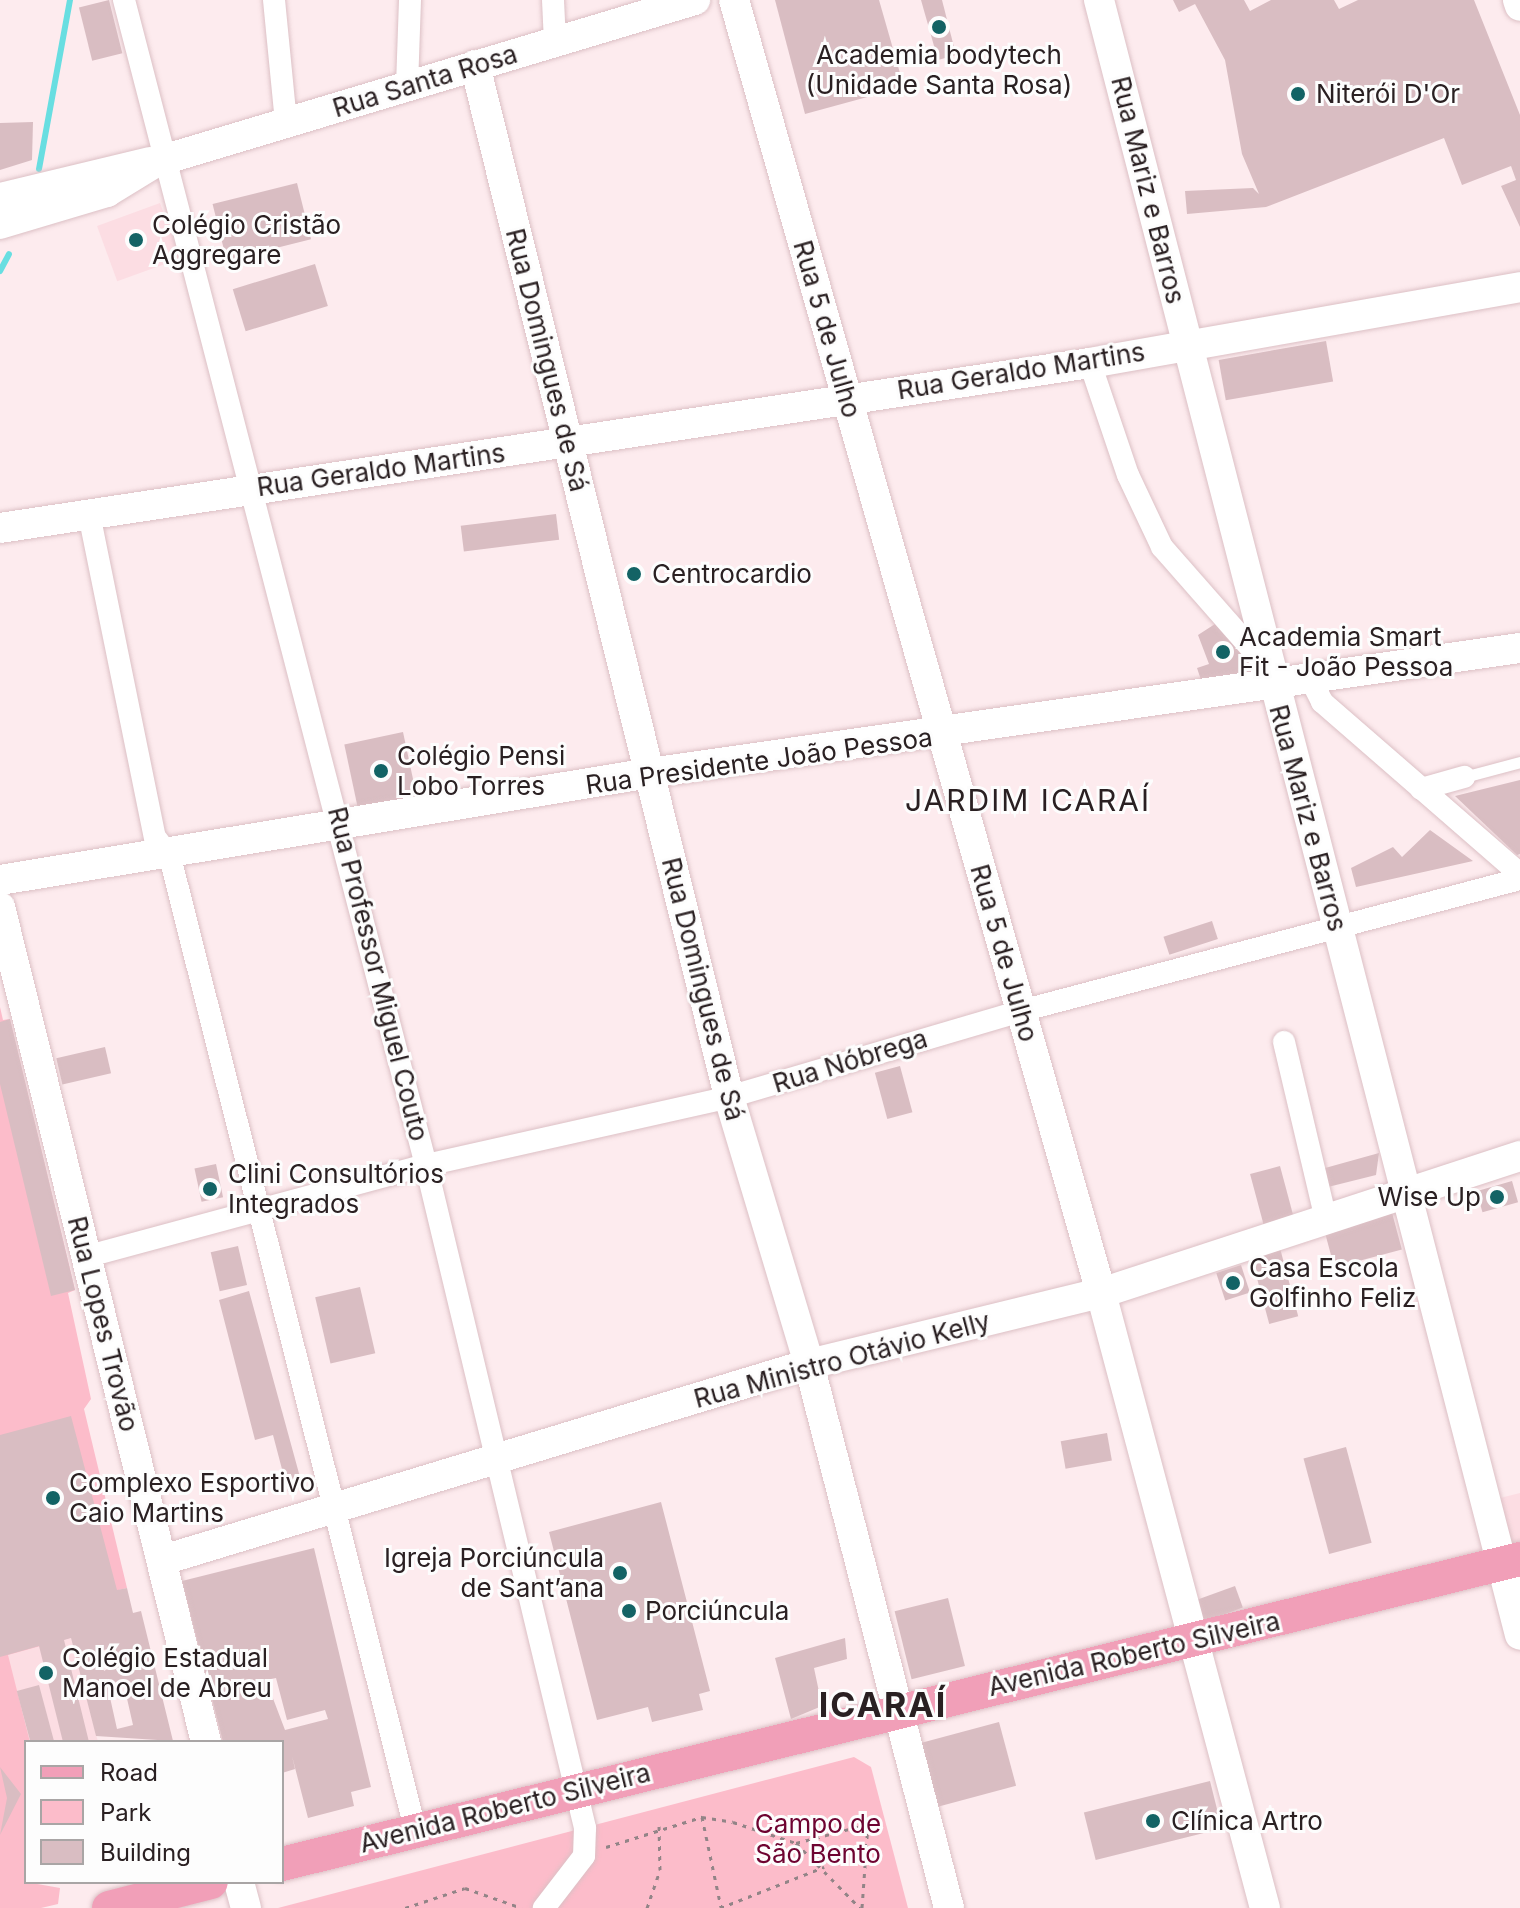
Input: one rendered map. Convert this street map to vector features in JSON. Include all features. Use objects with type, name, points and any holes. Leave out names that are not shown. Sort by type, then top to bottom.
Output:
[{"type":"main road","name":"Avenida Roberto Silveira","points":[[284,1863],[897,1710],[1192,1643],[1510,1561]]},
{"type":"main road","points":[[109,1908],[203,1884]]},
{"type":"street","name":"Rua Professor Miguel Couto","points":[[124,0],[160,161],[255,489],[426,1165],[576,1792],[584,1856]]},
{"type":"street","points":[[274,0],[286,123]]},
{"type":"street","points":[[407,86],[410,0]]},
{"type":"street","points":[[553,0],[555,42]]},
{"type":"street","name":"Rua Santa Rosa","points":[[0,198],[128,163],[160,161],[695,0]]},
{"type":"street","name":"Rua 5 de Julho","points":[[734,0],[1101,1293],[1265,1908]]},
{"type":"street","name":"Rua Mariz e Barros","points":[[1099,0],[1271,677],[1510,1561],[1520,1635]]},
{"type":"street","points":[[1518,0],[1520,6]]},
{"type":"street","name":"Rua Domingues de Sá","points":[[475,65],[729,1097],[809,1364],[949,1908]]},
{"type":"street","name":"Rua Santa Rosa","points":[[0,224],[107,192],[160,161]]},
{"type":"street","name":"Rua Geraldo Martins","points":[[0,528],[565,439],[1090,363],[1187,343],[1520,287]]},
{"type":"street","points":[[1090,363],[1162,547],[1271,677]]},
{"type":"street","points":[[89,514],[155,837],[170,857],[415,1829]]},
{"type":"street","name":"Rua Presidente João Pessoa","points":[[0,880],[170,857],[650,773],[943,736],[1271,677],[1311,680],[1520,648]]},
{"type":"street","points":[[1311,680],[1317,698],[1520,876]]},
{"type":"street","points":[[1421,789],[1464,777]]},
{"type":"street","name":"Rua Nóbrega","points":[[85,1257],[426,1165],[729,1097],[1021,1011],[1520,876]]},
{"type":"street","name":"Rua Lopes Trovão","points":[[0,907],[206,1740]]},
{"type":"street","points":[[1284,1042],[1326,1219]]},
{"type":"street","name":"Rua Ministro Otávio Kelly","points":[[163,1560],[809,1364],[1101,1293],[1520,1156]]},
{"type":"street","points":[[544,1908],[584,1856]]},
{"type":"street","points":[[240,1884],[246,1908]]},
{"type":"lane","points":[[1464,777],[1520,762]]},
{"type":"path","points":[[584,1856],[659,1826],[702,1817],[796,1843],[824,1867],[861,1908]]},
{"type":"path","points":[[702,1817],[721,1908],[824,1867]]},
{"type":"path","points":[[796,1843],[868,1824],[861,1908]]},
{"type":"path","points":[[647,1908],[660,1870],[659,1826]]},
{"type":"path","points":[[405,1908],[465,1888],[522,1908]]},
{"type":"shaded area","name":"Colégio Cristão Aggregare","points":[[160,203],[180,258],[117,281],[97,226]]},
{"type":"shaded area","points":[[1520,1493],[1520,1559],[1484,1502]]},
{"type":"shaded area","name":"Colégio Estadual Manoel de Abreu","points":[[71,1638],[97,1740],[29,1740],[7,1655]]},
{"type":"green space","name":"Complexo Esportivo Caio Martins","points":[[0,1007],[3,1020],[10,1019],[75,1290],[68,1293],[91,1399],[84,1409],[127,1588],[90,1597],[99,1630],[8,1655],[29,1740],[24,1740],[24,1884],[60,1888],[58,1904],[41,1908],[0,1908]]},
{"type":"green space","name":"Campo de São Bento","points":[[854,1757],[871,1767],[908,1908],[278,1908]]},
{"type":"building","points":[[109,0],[122,53],[92,61],[79,7]]},
{"type":"building","points":[[775,0],[879,0],[904,87],[805,114]]},
{"type":"building","name":"Academia bodytech (Unidade Santa Rosa)","points":[[921,0],[942,0],[956,55],[938,60]]},
{"type":"building","points":[[1173,0],[1244,0],[1250,11],[1271,0],[1334,0],[1339,9],[1358,0],[1474,0],[1520,115],[1520,227],[1501,186],[1516,180],[1511,166],[1462,185],[1444,138],[1266,207],[1187,214],[1185,191],[1253,188],[1259,194],[1242,154],[1225,60],[1195,4],[1179,12]]},
{"type":"building","points":[[33,122],[32,160],[0,170],[0,123]]},
{"type":"building","points":[[297,183],[311,239],[227,260],[213,204]]},
{"type":"building","points":[[315,264],[328,306],[246,331],[233,289]]},
{"type":"building","points":[[1326,341],[1333,381],[1226,400],[1219,360]]},
{"type":"building","points":[[556,514],[559,540],[464,552],[461,526]]},
{"type":"building","name":"Academia Smart Fit - João Pessoa","points":[[1215,624],[1260,671],[1204,689],[1197,668],[1209,664],[1198,635]]},
{"type":"building","name":"Colégio Pensi Lobo Torres","points":[[403,732],[417,797],[358,809],[344,744]]},
{"type":"building","points":[[1520,780],[1520,854],[1517,855],[1455,796]]},
{"type":"building","points":[[1430,830],[1473,861],[1356,887],[1351,868],[1393,847],[1402,857]]},
{"type":"building","points":[[1212,921],[1218,939],[1169,955],[1163,937]]},
{"type":"building","points":[[10,1019],[75,1290],[51,1296],[0,1084],[0,1022]]},
{"type":"building","points":[[105,1047],[111,1073],[62,1085],[56,1058]]},
{"type":"building","points":[[900,1066],[912,1112],[887,1119],[875,1073]]},
{"type":"building","points":[[1379,1153],[1376,1175],[1324,1188],[1318,1170]]},
{"type":"building","name":"Clini Consultórios Integrados","points":[[216,1164],[223,1197],[202,1202],[194,1169]]},
{"type":"building","points":[[1280,1166],[1294,1219],[1264,1227],[1250,1174]]},
{"type":"building","name":"Wise Up","points":[[1512,1181],[1518,1202],[1482,1212],[1476,1191]]},
{"type":"building","points":[[1390,1205],[1402,1249],[1334,1268],[1322,1223]]},
{"type":"building","points":[[1277,1237],[1298,1316],[1269,1324],[1248,1245]]},
{"type":"building","points":[[238,1246],[247,1285],[220,1291],[211,1252]]},
{"type":"building","name":"Casa Escola Golfinho Feliz","points":[[1241,1265],[1250,1293],[1225,1301],[1216,1273]]},
{"type":"building","points":[[360,1287],[375,1353],[330,1364],[315,1297]]},
{"type":"building","points":[[249,1291],[303,1488],[288,1492],[273,1435],[255,1440],[219,1300]]},
{"type":"building","points":[[71,1416],[117,1590],[127,1588],[133,1613],[141,1611],[173,1740],[96,1736],[71,1638],[64,1640],[89,1740],[62,1740],[39,1646],[0,1657],[0,1435]],"holes":[[[115,1647],[119,1662],[104,1671],[100,1651]],[[123,1681],[133,1725],[117,1729],[107,1684]]]},
{"type":"building","points":[[1107,1433],[1112,1461],[1066,1469],[1061,1441]]},
{"type":"building","points":[[1346,1447],[1372,1543],[1329,1554],[1303,1458]]},
{"type":"building","name":"Igreja Porciúncula de Sant’ana","points":[[661,1502],[710,1691],[699,1694],[703,1710],[652,1722],[648,1707],[597,1720],[549,1532]]},
{"type":"building","points":[[314,1548],[371,1787],[351,1792],[354,1806],[308,1818],[292,1756],[295,1769],[284,1772],[284,1740],[222,1740],[182,1581]],"holes":[[[276,1678],[287,1720],[325,1710],[328,1719],[285,1730],[266,1680]]]},
{"type":"building","points":[[1235,1586],[1243,1608],[1199,1624],[1191,1602]]},
{"type":"building","points":[[948,1598],[965,1666],[912,1679],[895,1611]]},
{"type":"building","points":[[845,1638],[847,1659],[814,1668],[822,1706],[791,1719],[775,1658]]},
{"type":"building","points":[[39,1685],[54,1740],[30,1740],[17,1691]]},
{"type":"building","points":[[999,1722],[1016,1786],[938,1807],[921,1743]]},
{"type":"building","points":[[0,1767],[21,1794],[0,1835],[7,1798]]},
{"type":"building","name":"Clínica Artro","points":[[1210,1781],[1222,1829],[1096,1860],[1084,1812]]},
{"type":"waterway","points":[[39,169],[70,0]]},
{"type":"waterway","points":[[0,271],[9,254]]},
{"type":"place","name":"Academia bodytech (Unidade Santa Rosa)","points":[[939,27]]},
{"type":"place","name":"Niterói D'Or","points":[[1298,94]]},
{"type":"place","name":"Colégio Cristão Aggregare","points":[[136,240]]},
{"type":"place","name":"Centrocardio","points":[[634,574]]},
{"type":"place","name":"Academia Smart Fit - João Pessoa","points":[[1223,652]]},
{"type":"place","name":"Colégio Pensi Lobo Torres","points":[[381,771]]},
{"type":"place","name":"Clini Consultórios Integrados","points":[[210,1189]]},
{"type":"place","name":"Wise Up","points":[[1497,1197]]},
{"type":"place","name":"Casa Escola Golfinho Feliz","points":[[1233,1283]]},
{"type":"place","name":"Complexo Esportivo Caio Martins","points":[[53,1498]]},
{"type":"place","name":"Igreja Porciúncula de Sant’ana","points":[[620,1573]]},
{"type":"place","name":"Porciúncula","points":[[629,1611]]},
{"type":"place","name":"Colégio Estadual Manoel de Abreu","points":[[46,1673]]},
{"type":"place","name":"Clínica Artro","points":[[1153,1821]]},
{"type":"district","name":"JARDIM ICARAÍ","points":[[1028,800]]},
{"type":"district","name":"ICARAÍ","points":[[883,1705]]}]
